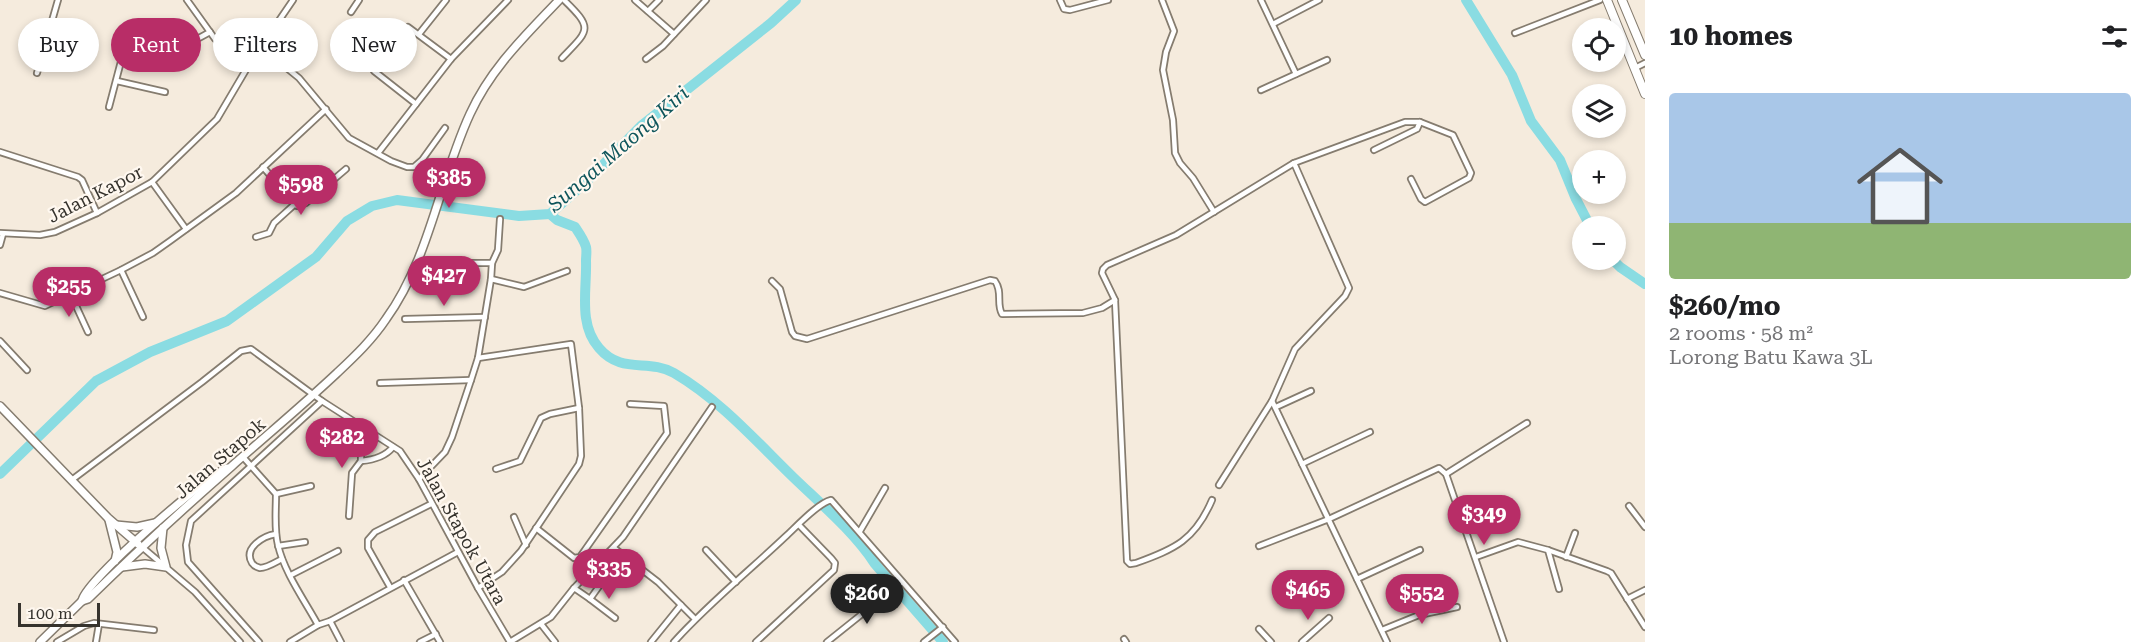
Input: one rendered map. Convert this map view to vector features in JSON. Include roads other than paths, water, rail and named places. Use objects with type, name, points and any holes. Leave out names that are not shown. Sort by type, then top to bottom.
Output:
[{"type":"main road","name":"Jalan Stapok","points":[[118,565],[142,547],[314,395],[364,348],[388,318],[406,287],[429,231],[458,142],[470,113],[493,72],[559,0]]},
{"type":"main road","points":[[1607,0],[1645,94]]},
{"type":"main road","points":[[1622,0],[1644,51]]},
{"type":"main road","points":[[0,406],[73,479],[108,518],[142,547]]},
{"type":"main road","points":[[40,642],[82,601],[88,598],[135,542],[204,482],[230,467]]},
{"type":"main road","points":[[108,518],[118,565]]},
{"type":"main road","points":[[116,525],[145,526],[164,518]]},
{"type":"main road","points":[[118,565],[145,564],[166,567],[161,548],[163,528]]},
{"type":"street","points":[[37,73],[58,0]]},
{"type":"street","points":[[187,0],[213,36]]},
{"type":"street","name":"Jalan Kapor","points":[[281,18],[293,0]]},
{"type":"street","points":[[351,12],[359,0]]},
{"type":"street","points":[[446,0],[419,34],[451,59]]},
{"type":"street","points":[[378,153],[451,59],[508,0]]},
{"type":"street","points":[[562,58],[583,36],[585,29],[581,16],[564,0]]},
{"type":"street","points":[[635,0],[674,34]]},
{"type":"street","points":[[648,11],[659,0]]},
{"type":"street","points":[[646,59],[674,34],[706,0]]},
{"type":"street","points":[[1060,0],[1064,9],[1070,10],[1107,0]]},
{"type":"street","points":[[1162,0],[1174,31],[1166,52],[1163,70],[1173,120],[1175,153],[1180,164],[1193,178],[1214,212]]},
{"type":"street","points":[[1261,0],[1296,74]]},
{"type":"street","points":[[1273,24],[1319,0]]},
{"type":"street","points":[[1515,33],[1600,0]]},
{"type":"street","points":[[109,107],[130,27],[133,24],[199,38],[210,32]]},
{"type":"street","points":[[1261,90],[1327,60]]},
{"type":"street","points":[[1635,68],[1645,63]]},
{"type":"street","name":"Jalan Kapor","points":[[1,234],[40,235],[55,232],[97,213],[152,182],[217,119],[245,72]]},
{"type":"street","points":[[291,72],[349,138],[391,161],[411,168],[422,160],[445,128]]},
{"type":"street","points":[[375,72],[416,104]]},
{"type":"street","points":[[117,81],[165,92]]},
{"type":"street","points":[[0,293],[45,306],[153,253],[236,193],[326,109]]},
{"type":"street","points":[[1212,500],[1201,523],[1192,535],[1136,563],[1130,564],[1127,561],[1115,300],[1102,273],[1103,269],[1107,265],[1176,235],[1294,163],[1405,122],[1420,122],[1453,135],[1471,173],[1470,176],[1425,202],[1420,199],[1411,179]]},
{"type":"street","points":[[1374,150],[1417,129],[1420,122]]},
{"type":"street","points":[[0,152],[78,177],[82,180],[97,213]]},
{"type":"street","points":[[1219,485],[1272,401],[1295,349],[1345,296],[1349,288],[1294,163]]},
{"type":"street","points":[[263,167],[297,206],[306,203],[346,170]]},
{"type":"street","points":[[152,182],[186,229]]},
{"type":"street","points":[[256,237],[268,233],[274,223],[294,204]]},
{"type":"street","points":[[418,479],[445,452],[453,437],[478,358],[492,264],[498,250],[500,219]]},
{"type":"street","points":[[0,245],[1,234]]},
{"type":"street","points":[[436,263],[492,264]]},
{"type":"street","points":[[121,270],[143,317]]},
{"type":"street","points":[[491,279],[524,287],[567,271]]},
{"type":"street","points":[[772,280],[782,295],[792,332],[802,339],[814,338],[990,280],[995,281],[999,288],[999,310],[1002,314],[1083,313],[1102,308],[1115,300]]},
{"type":"street","points":[[70,295],[88,332]]},
{"type":"street","points":[[405,319],[485,317]]},
{"type":"street","points":[[0,341],[27,370]]},
{"type":"street","points":[[478,358],[571,344],[579,408],[581,456],[579,464],[526,545],[502,572],[478,588]]},
{"type":"street","name":"Jalan Stapok Utara","points":[[73,479],[246,349],[250,349],[322,401],[393,447],[404,457],[510,642]]},
{"type":"street","points":[[380,383],[471,380]]},
{"type":"street","points":[[1275,407],[1311,391]]},
{"type":"street","points":[[259,642],[188,562],[186,544],[191,521],[322,401]]},
{"type":"street","points":[[1272,401],[1387,642]]},
{"type":"street","points":[[536,528],[574,558],[580,557],[667,433],[664,406],[630,404]]},
{"type":"street","points":[[510,642],[541,624],[560,608],[574,588],[614,548],[712,407]]},
{"type":"street","points":[[495,469],[520,461],[541,418],[579,408]]},
{"type":"street","points":[[1446,474],[1527,423]]},
{"type":"street","points":[[1302,464],[1370,432]]},
{"type":"street","points":[[349,516],[352,473],[361,461],[361,454],[371,433]]},
{"type":"street","points":[[361,461],[372,460],[390,451],[393,447]]},
{"type":"street","points":[[243,458],[276,494],[276,534],[282,559],[318,625]]},
{"type":"street","points":[[1259,546],[1329,519],[1438,468],[1446,474],[1504,642]]},
{"type":"street","points":[[276,494],[311,486]]},
{"type":"street","points":[[860,531],[885,488]]},
{"type":"street","points":[[674,642],[695,619],[828,500],[833,500],[900,584],[940,629],[955,642]]},
{"type":"street","points":[[390,587],[369,548],[368,540],[375,532],[431,504]]},
{"type":"street","points":[[1629,506],[1645,527]]},
{"type":"street","points":[[514,517],[526,545]]},
{"type":"street","points":[[756,642],[834,570],[835,563],[831,558],[798,525]]},
{"type":"street","points":[[1566,557],[1575,533]]},
{"type":"street","points":[[276,534],[264,537],[253,547],[249,555],[255,567],[261,568],[282,559]]},
{"type":"street","points":[[278,546],[305,542]]},
{"type":"street","points":[[1476,557],[1515,543],[1548,550],[1611,573],[1645,627]]},
{"type":"street","points":[[142,547],[195,592],[240,642]]},
{"type":"street","points":[[614,548],[658,582],[695,619]]},
{"type":"street","points":[[706,550],[736,582]]},
{"type":"street","points":[[1357,579],[1420,550]]},
{"type":"street","points":[[1548,550],[1559,589]]},
{"type":"street","points":[[291,575],[338,551]]},
{"type":"street","points":[[290,642],[458,552]]},
{"type":"street","points":[[590,599],[622,555]]},
{"type":"street","points":[[404,580],[440,642]]},
{"type":"street","points":[[827,642],[900,584]]},
{"type":"street","points":[[574,588],[615,618]]},
{"type":"street","points":[[1627,600],[1645,590]]},
{"type":"street","points":[[651,642],[681,605]]},
{"type":"street","points":[[1382,630],[1419,615],[1457,607]]},
{"type":"street","points":[[1302,642],[1329,618]]},
{"type":"street","points":[[330,621],[340,642]]},
{"type":"street","points":[[57,642],[89,624],[154,630]]},
{"type":"street","points":[[96,642],[99,624]]},
{"type":"street","points":[[541,624],[555,642]]},
{"type":"street","points":[[924,642],[940,629]]},
{"type":"street","points":[[1258,629],[1271,642]]},
{"type":"street","points":[[420,642],[436,634]]},
{"type":"street","points":[[763,636],[767,642]]},
{"type":"waterway","name":"Sungai Maong Kiri","points":[[0,474],[96,381],[150,352],[227,321],[316,257],[347,221],[372,206],[397,200],[519,216],[550,214],[587,181],[641,126],[771,23],[796,0]]},
{"type":"waterway","name":"Sungai Maong Kiri","points":[[1466,0],[1512,75],[1531,121],[1560,160],[1585,216]]},
{"type":"waterway","points":[[550,214],[557,220],[575,227],[585,244],[586,318],[592,339],[599,348],[617,361],[655,367],[674,373],[722,408],[848,530],[943,642]]},
{"type":"waterway","name":"Sungai Maong Kiri","points":[[1624,270],[1645,284]]}]
